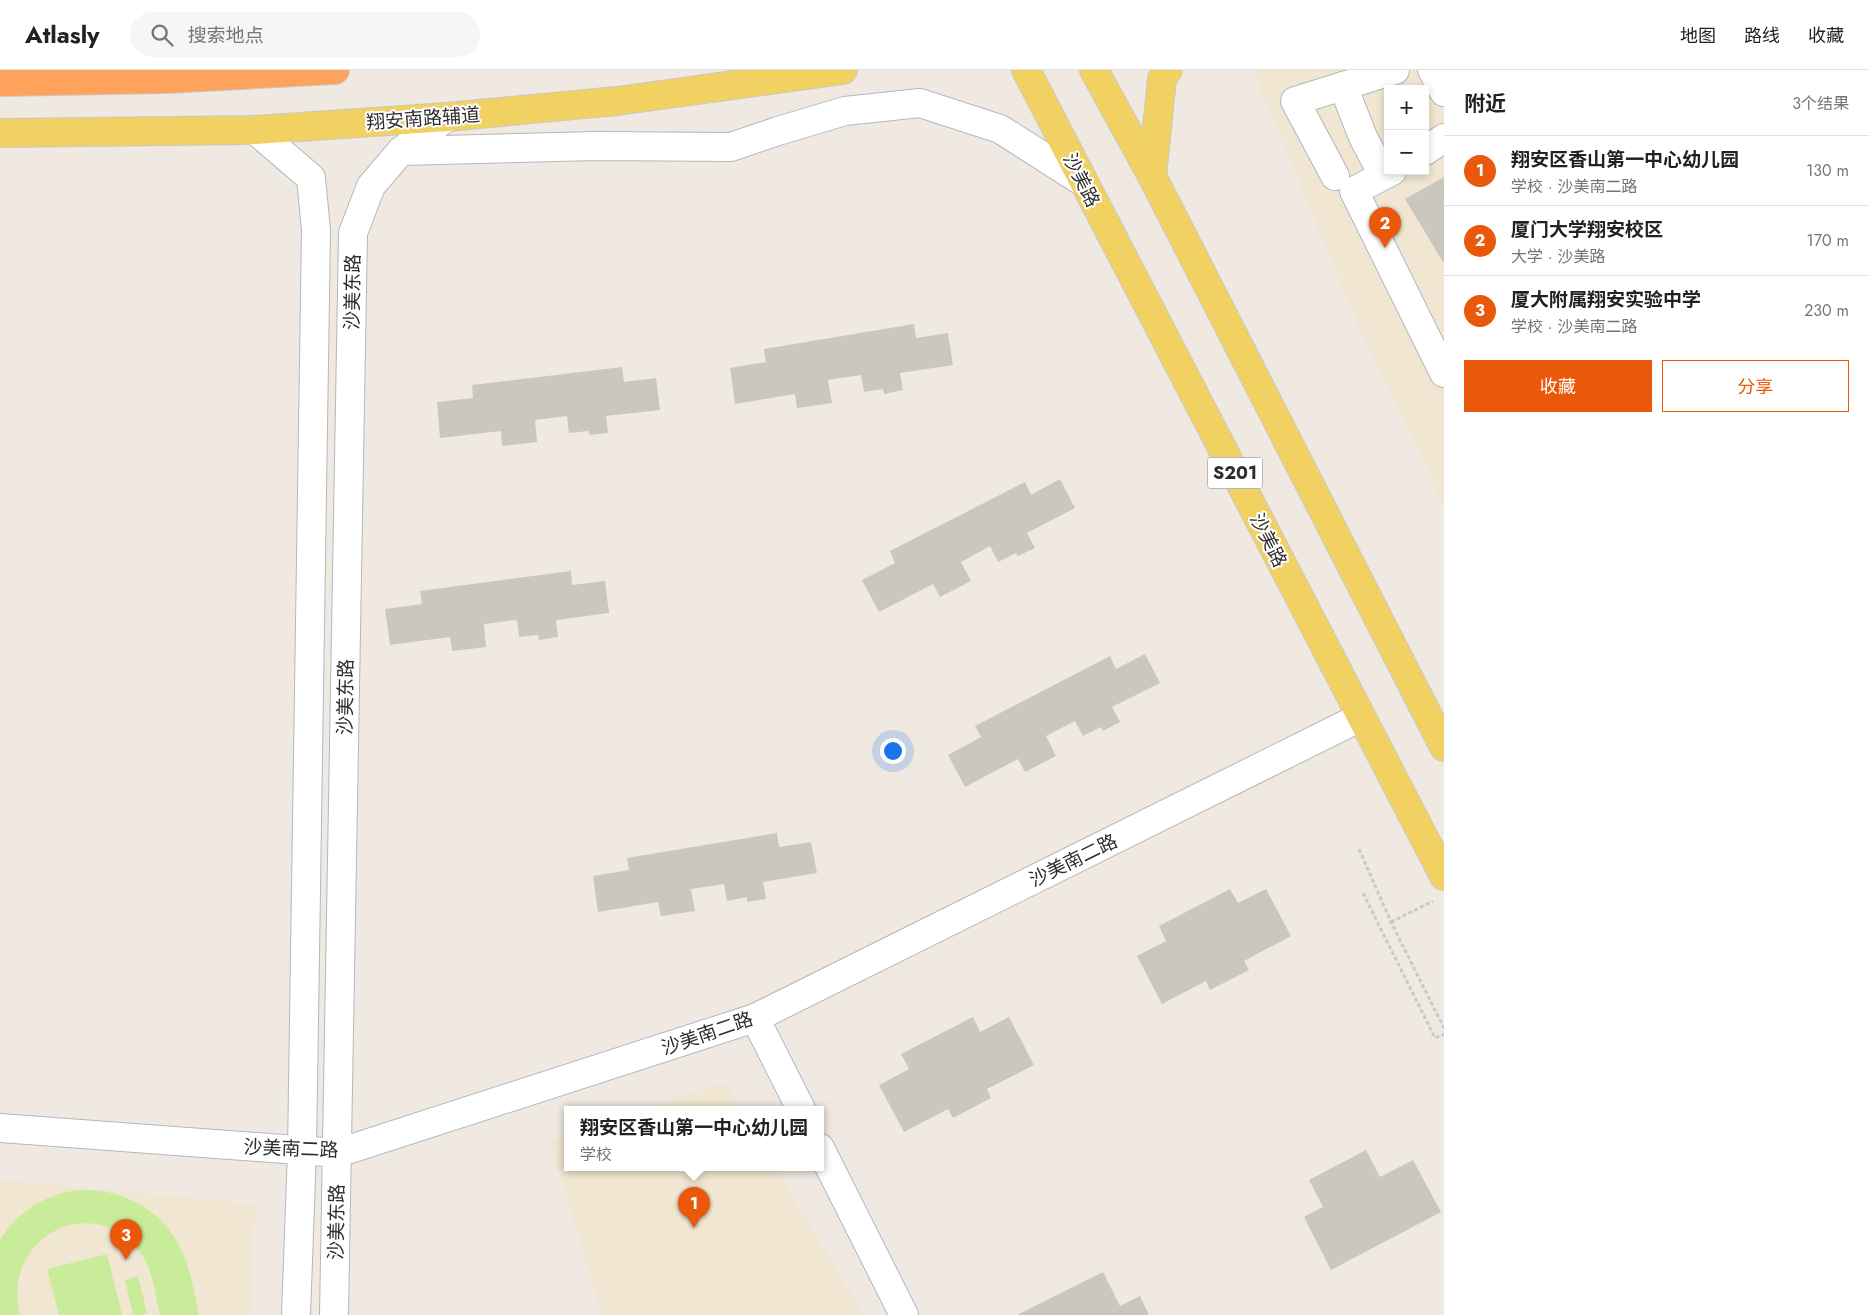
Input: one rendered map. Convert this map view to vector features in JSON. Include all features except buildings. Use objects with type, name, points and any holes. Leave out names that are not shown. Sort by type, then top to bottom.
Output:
[{"type":"highway","points":[[0,82],[167,80],[335,70]]},
{"type":"main road","name":"翔安南路辅道","points":[[0,132],[255,130],[446,117],[617,102],[843,70]]},
{"type":"main road","name":"沙美路","points":[[1026,70],[1361,717],[1440,888]]},
{"type":"main road","points":[[1094,70],[1152,176],[1444,747]]},
{"type":"main road","points":[[1152,176],[1162,79],[1168,70]]},
{"type":"street","points":[[1395,70],[1295,100],[1344,184],[1444,373]]},
{"type":"street","points":[[1432,70],[1444,92]]},
{"type":"street","points":[[1343,86],[1363,138],[1384,167]]},
{"type":"street","points":[[401,151],[597,146],[731,147],[845,111],[920,104],[1000,129],[1083,182]]},
{"type":"street","name":"沙美东路","points":[[334,1315],[353,233],[371,186],[401,151],[446,117]]},
{"type":"street","name":"沙美东路","points":[[255,130],[311,178],[316,230],[302,1151],[296,1315]]},
{"type":"street","points":[[1429,147],[1444,138]]},
{"type":"street","points":[[1344,184],[1384,174]]},
{"type":"street","name":"沙美南二路","points":[[0,1128],[338,1154],[755,1018],[1361,717]]},
{"type":"street","points":[[755,1018],[799,1106]]},
{"type":"street","points":[[824,1156],[904,1315]]},
{"type":"path","points":[[1359,848],[1391,922],[1444,1028]]},
{"type":"path","points":[[1391,922],[1440,888]]},
{"type":"path","points":[[1363,893],[1435,1038],[1444,1034]]},
{"type":"shaded area","points":[[1253,70],[1444,70],[1444,505],[1358,325]]},
{"type":"shaded area","points":[[724,1082],[738,1106],[653,1106]]},
{"type":"shaded area","points":[[564,1136],[564,1171],[777,1171],[864,1315],[602,1315],[550,1141]]},
{"type":"shaded area","points":[[0,1180],[255,1204],[250,1315],[0,1315]]},
{"type":"green space","points":[[81,1190],[115,1194],[130,1200],[145,1207],[169,1229],[185,1259],[199,1315],[160,1315],[151,1275],[141,1253],[121,1234],[99,1225],[77,1224],[55,1231],[37,1244],[24,1263],[18,1287],[20,1315],[0,1315],[0,1240],[15,1220],[34,1205],[57,1195]]},
{"type":"green space","points":[[107,1254],[122,1315],[59,1315],[47,1269]]},
{"type":"green space","points":[[138,1276],[147,1313],[133,1315],[125,1280]]},
{"type":"place","name":"厦门大学翔安校区","points":[[1385,248]]},
{"type":"place","name":"翔安区香山第一中心幼儿园","points":[[694,1228]]},
{"type":"place","name":"厦大附属翔安实验中学","points":[[126,1260]]}]
